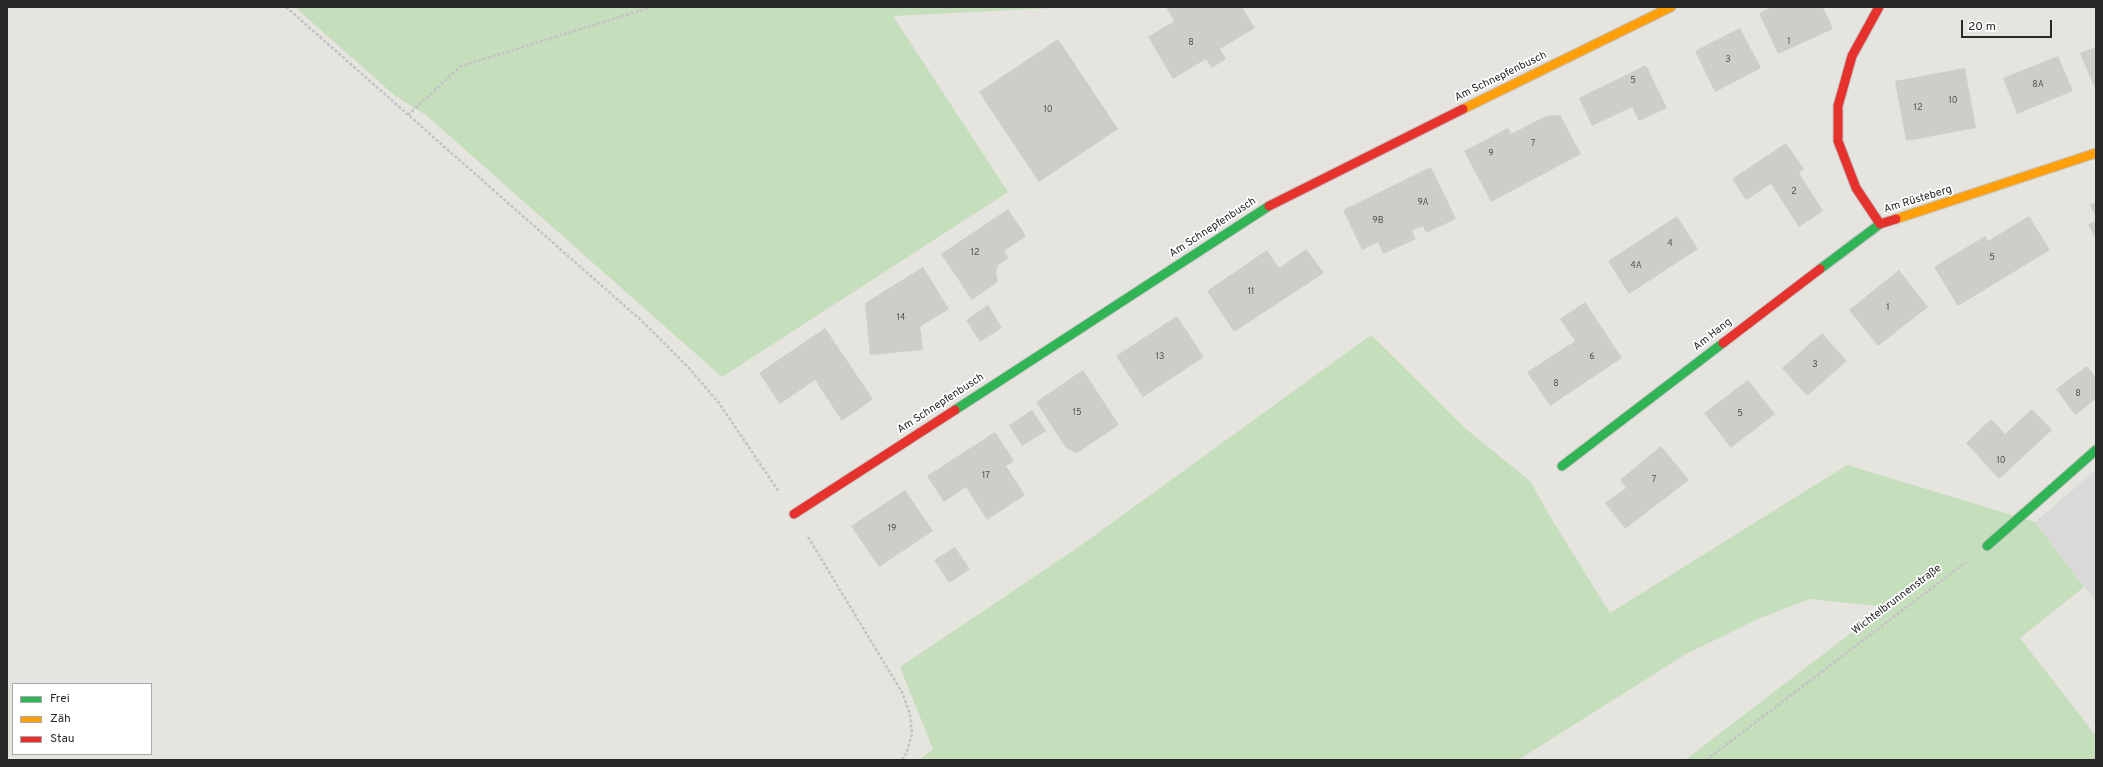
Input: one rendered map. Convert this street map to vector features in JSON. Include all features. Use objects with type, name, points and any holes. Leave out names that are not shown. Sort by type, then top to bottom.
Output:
[{"type":"street","name":"Am Schnepfenbusch","points":[[794,514],[1279,200],[1671,7]]},
{"type":"street","name":"Am Rüsteberg","points":[[1879,7],[1852,56],[1838,106],[1838,141],[1856,188],[1880,224],[1909,216],[2096,153]]},
{"type":"street","name":"Am Hang","points":[[1562,466],[1880,224]]},
{"type":"street","points":[[1987,546],[2096,450]]},
{"type":"path","points":[[286,7],[644,323],[687,366],[719,403],[794,514],[903,694],[910,715],[912,734],[907,752],[902,760]]},
{"type":"path","points":[[408,115],[461,66],[652,7]]},
{"type":"path","name":"Wichtelbrunnenstraße","points":[[1706,760],[1987,546]]},
{"type":"shaded area","points":[[2096,470],[2096,602],[2035,522]]},
{"type":"green space","points":[[295,7],[1073,7],[893,16],[1008,192],[722,377],[426,115],[394,95]]},
{"type":"green space","points":[[1371,335],[1466,429],[1530,481],[1554,523],[1610,613],[1847,465],[2035,522],[2084,587],[2020,638],[2096,736],[2096,760],[1685,760],[1885,607],[1810,599],[1760,618],[1686,654],[1518,760],[919,760],[933,749],[900,667],[1080,546]]},
{"type":"building","points":[[1166,7],[1242,7],[1255,28],[1220,49],[1226,59],[1212,68],[1206,59],[1173,79],[1148,37],[1174,21]]},
{"type":"building","points":[[1771,7],[1823,7],[1833,29],[1778,54],[1759,13]]},
{"type":"building","points":[[1740,28],[1761,68],[1715,92],[1695,51]]},
{"type":"building","points":[[1058,39],[1118,129],[1039,182],[979,92]]},
{"type":"building","points":[[2096,47],[2096,91],[2080,53]]},
{"type":"building","points":[[2058,56],[2073,91],[2017,114],[2003,78]]},
{"type":"building","points":[[1646,65],[1667,108],[1639,121],[1632,107],[1592,126],[1579,98]]},
{"type":"building","points":[[1965,68],[1976,128],[1906,141],[1895,81]]},
{"type":"building","points":[[1560,115],[1581,154],[1491,202],[1464,151],[1508,128],[1511,134],[1546,116]]},
{"type":"building","points":[[1786,143],[1804,169],[1799,173],[1823,211],[1799,227],[1771,184],[1746,200],[1732,179]]},
{"type":"building","points":[[1431,167],[1456,219],[1426,233],[1423,226],[1412,231],[1416,239],[1383,254],[1378,242],[1362,250],[1343,210]]},
{"type":"building","points":[[2096,202],[2096,217],[2090,205]]},
{"type":"building","points":[[1008,209],[1026,236],[1004,251],[1009,258],[998,265],[996,273],[998,282],[972,300],[941,254]]},
{"type":"building","points":[[1677,216],[1698,249],[1629,294],[1608,261]]},
{"type":"building","points":[[2029,216],[2050,250],[1958,306],[1934,267],[1985,236],[1988,241]]},
{"type":"building","points":[[2096,221],[2096,240],[2088,224]]},
{"type":"building","points":[[1306,249],[1324,273],[1234,332],[1207,291],[1267,250],[1279,268]]},
{"type":"building","points":[[923,267],[949,309],[920,327],[923,350],[870,355],[865,303]]},
{"type":"building","points":[[1899,270],[1928,307],[1878,346],[1849,310]]},
{"type":"building","points":[[1585,302],[1622,358],[1550,406],[1527,372],[1575,341],[1560,319]]},
{"type":"building","points":[[988,305],[1002,328],[980,342],[966,320]]},
{"type":"building","points":[[1177,316],[1204,357],[1143,397],[1116,356]]},
{"type":"building","points":[[825,328],[873,399],[842,421],[815,380],[780,404],[759,373]]},
{"type":"building","points":[[1822,333],[1847,361],[1807,396],[1782,368]]},
{"type":"building","points":[[2087,366],[2096,378],[2096,399],[2075,415],[2056,389]]},
{"type":"building","points":[[1083,370],[1119,425],[1077,453],[1066,448],[1036,402]]},
{"type":"building","points":[[1748,380],[1775,414],[1731,448],[1704,413]]},
{"type":"building","points":[[2032,409],[2052,430],[1999,479],[1966,443],[1991,419],[2005,434]]},
{"type":"building","points":[[1032,410],[1046,431],[1022,446],[1009,425]]},
{"type":"building","points":[[995,432],[1014,461],[1006,466],[1025,495],[987,520],[966,487],[944,502],[927,476]]},
{"type":"building","points":[[1661,446],[1689,480],[1625,529],[1605,503],[1626,488],[1620,480]]},
{"type":"building","points":[[905,490],[933,531],[879,567],[851,526]]},
{"type":"building","points":[[955,547],[970,569],[949,583],[934,560]]},
{"type":"traffic: fast","points":[[955,410],[1269,206]]},
{"type":"traffic: fast","points":[[1820,269],[1880,224]]},
{"type":"traffic: fast","points":[[1562,466],[1723,343]]},
{"type":"traffic: fast","points":[[1987,546],[2096,450]]},
{"type":"traffic: slow","points":[[1463,109],[1671,7]]},
{"type":"traffic: slow","points":[[1896,219],[2096,153]]},
{"type":"traffic: jam","points":[[1879,7],[1852,56],[1838,106],[1838,141],[1856,188],[1880,224],[1896,219]]},
{"type":"traffic: jam","points":[[1269,206],[1463,109]]},
{"type":"traffic: jam","points":[[1723,343],[1820,269]]},
{"type":"traffic: jam","points":[[794,514],[955,410]]}]
